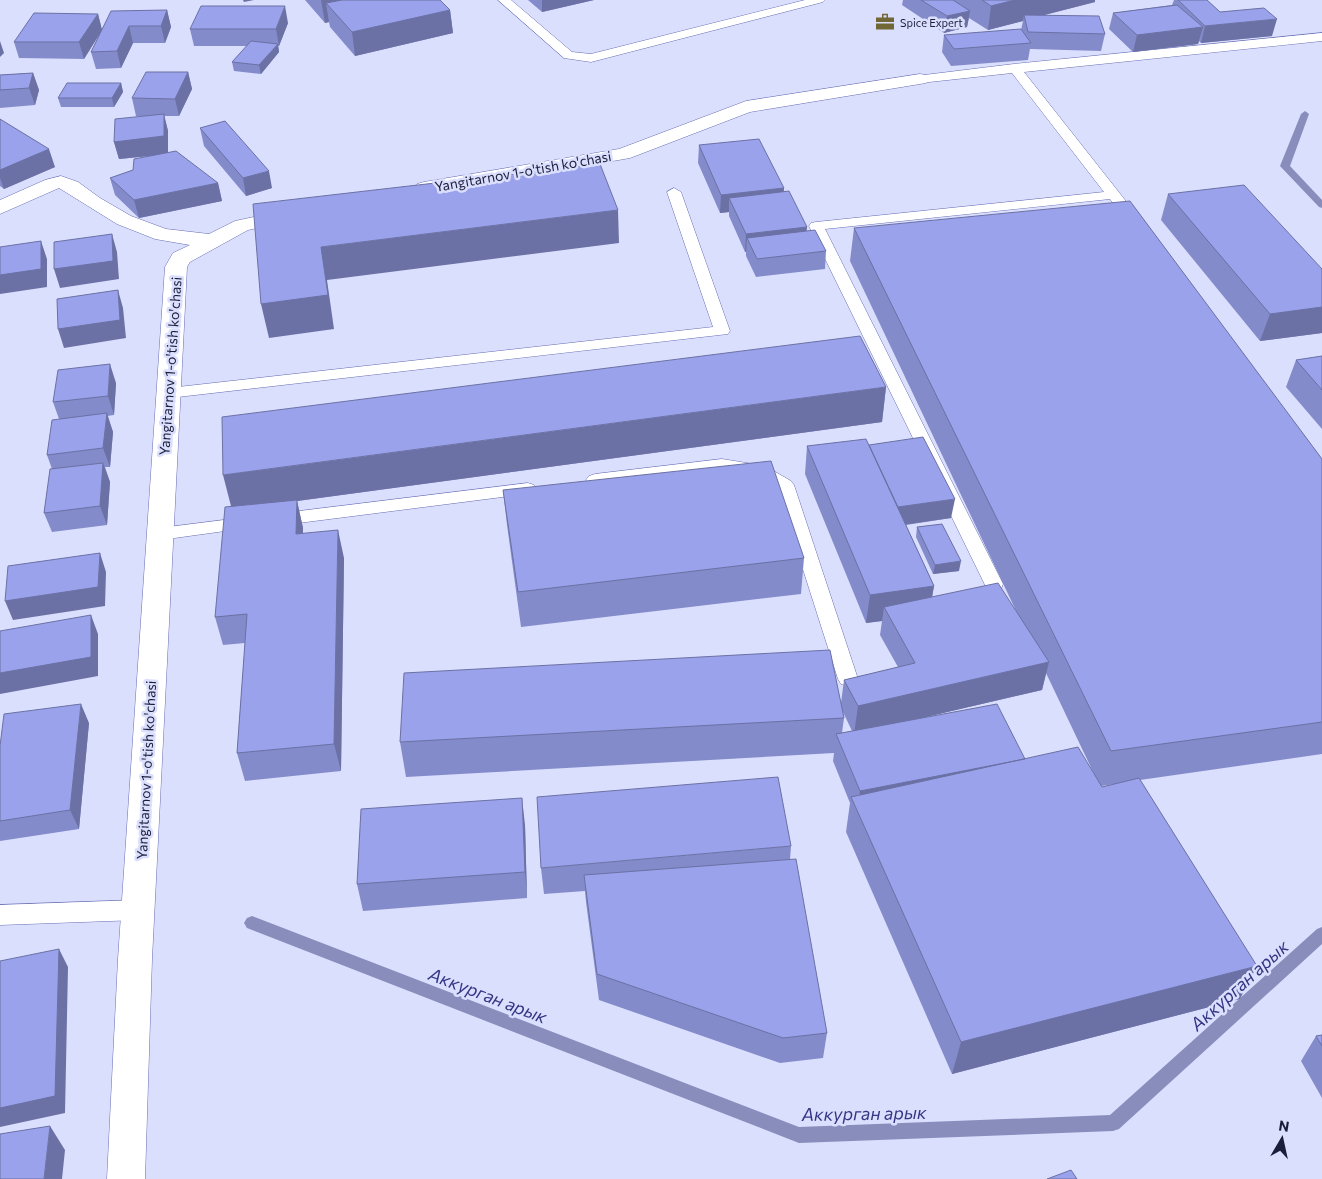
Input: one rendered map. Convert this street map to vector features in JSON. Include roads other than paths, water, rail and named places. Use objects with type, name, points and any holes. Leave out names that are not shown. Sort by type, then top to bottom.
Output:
[{"type":"street","name":"Yangitarnov 1-o'tish ko'chasi","points":[[404,192],[462,180],[623,154],[746,107],[920,80]]},
{"type":"street","points":[[0,208],[52,184],[61,182],[71,186],[93,202],[124,220],[162,235],[213,241]]},
{"type":"street","name":"Yangitarnov 1-o'tish ko'chasi","points":[[126,1179],[138,910],[176,266],[181,258],[242,225],[318,209]]},
{"type":"lane","points":[[504,0],[568,55],[586,58],[819,0]]},
{"type":"lane","points":[[920,80],[1014,68],[1322,37]]},
{"type":"lane","points":[[1014,68],[1132,218]]},
{"type":"lane","points":[[169,392],[722,331],[674,192]]},
{"type":"lane","points":[[994,584],[816,226],[1114,195]]},
{"type":"lane","points":[[574,483],[722,465],[759,470],[785,485],[848,679]]},
{"type":"lane","points":[[160,534],[545,487]]},
{"type":"lane","points":[[0,914],[138,910]]},
{"type":"waterway","name":"Аккурган арык","points":[[1305,114],[1285,166],[1322,205]]},
{"type":"waterway","name":"Аккурган арык","points":[[252,923],[799,1135],[1113,1123],[1322,934]]},
{"type":"place","name":"Spice Expert","points":[[885,22]]}]
